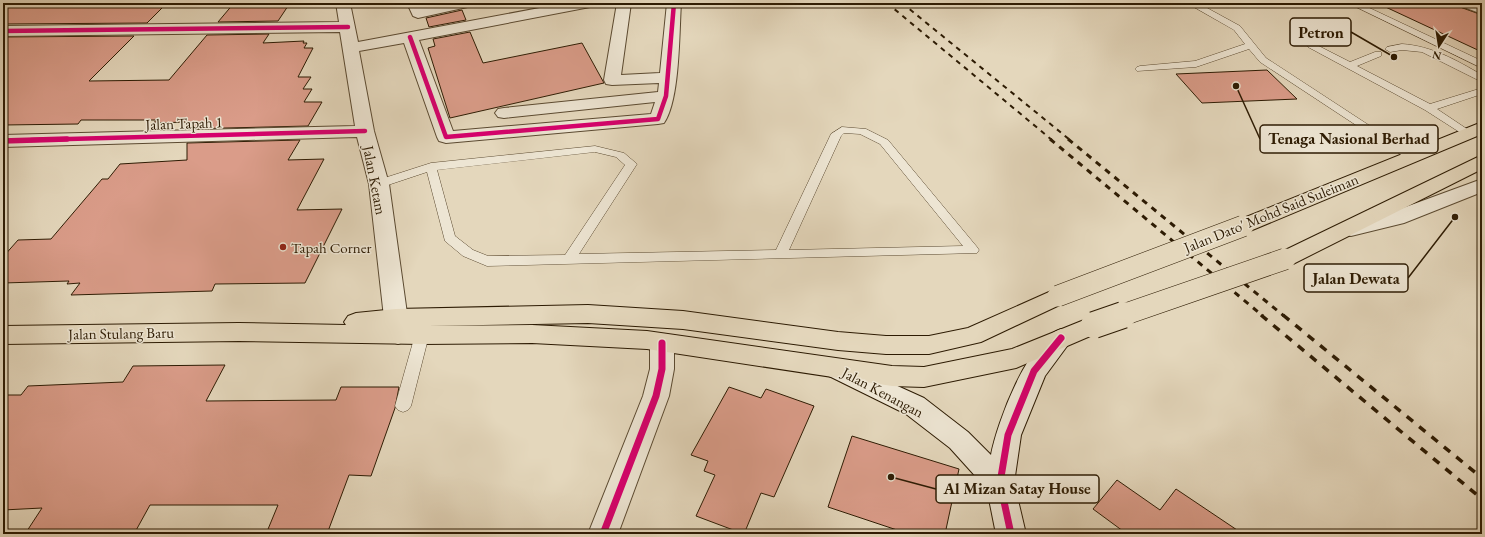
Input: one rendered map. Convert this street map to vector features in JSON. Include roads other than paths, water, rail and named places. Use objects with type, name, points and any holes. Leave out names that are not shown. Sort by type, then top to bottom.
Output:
[{"type":"main road","name":"Jalan Dato' Mohd Said Suleiman","points":[[397,326],[499,314],[588,314],[684,320],[872,344],[929,345],[973,336],[1058,296],[1243,226],[1475,130]]},
{"type":"main road","points":[[397,326],[422,335],[532,334],[647,340],[892,376],[924,377],[1016,358],[1094,325],[1285,259],[1482,161]]},
{"type":"main road","name":"Jalan Stulang Baru","points":[[3,335],[239,332],[397,326]]},
{"type":"street","name":"Jalan Ketam","points":[[343,3],[352,48],[365,131],[379,184],[397,326]]},
{"type":"street","points":[[414,3],[418,12],[467,3]]},
{"type":"street","points":[[352,48],[590,3]]},
{"type":"street","points":[[624,3],[612,80],[668,78]]},
{"type":"street","points":[[410,37],[446,137],[658,119],[666,96],[674,3]]},
{"type":"street","points":[[1466,3],[1482,10]]},
{"type":"street","points":[[3,31],[348,27]]},
{"type":"street","points":[[504,113],[666,96]]},
{"type":"street","name":"Jalan Tapah 1","points":[[3,141],[365,131]]},
{"type":"street","points":[[1341,231],[1380,220],[1397,218],[1482,185]]},
{"type":"street","points":[[1011,534],[1000,483],[1008,435],[1034,371],[1061,338]]},
{"type":"street","points":[[603,534],[656,396],[662,369],[662,342]]},
{"type":"street","name":"Jalan Kenangan","points":[[835,367],[915,406],[959,440],[1000,483]]},
{"type":"lane","points":[[1191,3],[1237,28],[1263,60],[1410,156]]},
{"type":"lane","points":[[1352,3],[1482,65]]},
{"type":"lane","points":[[1140,69],[1196,64],[1251,45]]},
{"type":"lane","points":[[1311,45],[1429,108],[1475,130]]},
{"type":"lane","points":[[1390,49],[1404,46],[1419,48],[1482,79]]},
{"type":"lane","points":[[1351,65],[1378,54]]},
{"type":"lane","points":[[1429,108],[1482,91]]},
{"type":"lane","points":[[431,167],[449,238],[468,252],[487,261],[973,250],[884,142],[862,131],[842,130],[836,134],[781,254]]},
{"type":"lane","points":[[379,184],[431,167],[595,149],[620,155],[631,164],[569,259]]},
{"type":"lane","points":[[403,406],[422,335]]},
{"type":"railway","points":[[887,3],[1052,140]]},
{"type":"railway","points":[[902,3],[1070,140]]},
{"type":"railway","points":[[1050,139],[1263,316]]},
{"type":"railway","points":[[1068,139],[1284,316]]},
{"type":"railway","points":[[1261,315],[1482,499]]},
{"type":"railway","points":[[1283,315],[1482,478]]},
{"type":"place","name":"Petron","points":[[1394,57]]},
{"type":"place","name":"Tenaga Nasional Berhad","points":[[1236,86]]},
{"type":"place","name":"Jalan Dewata","points":[[1455,217]]},
{"type":"place","name":"Tapah Corner","points":[[283,247]]},
{"type":"place","name":"Al Mizan Satay House","points":[[891,477]]}]
